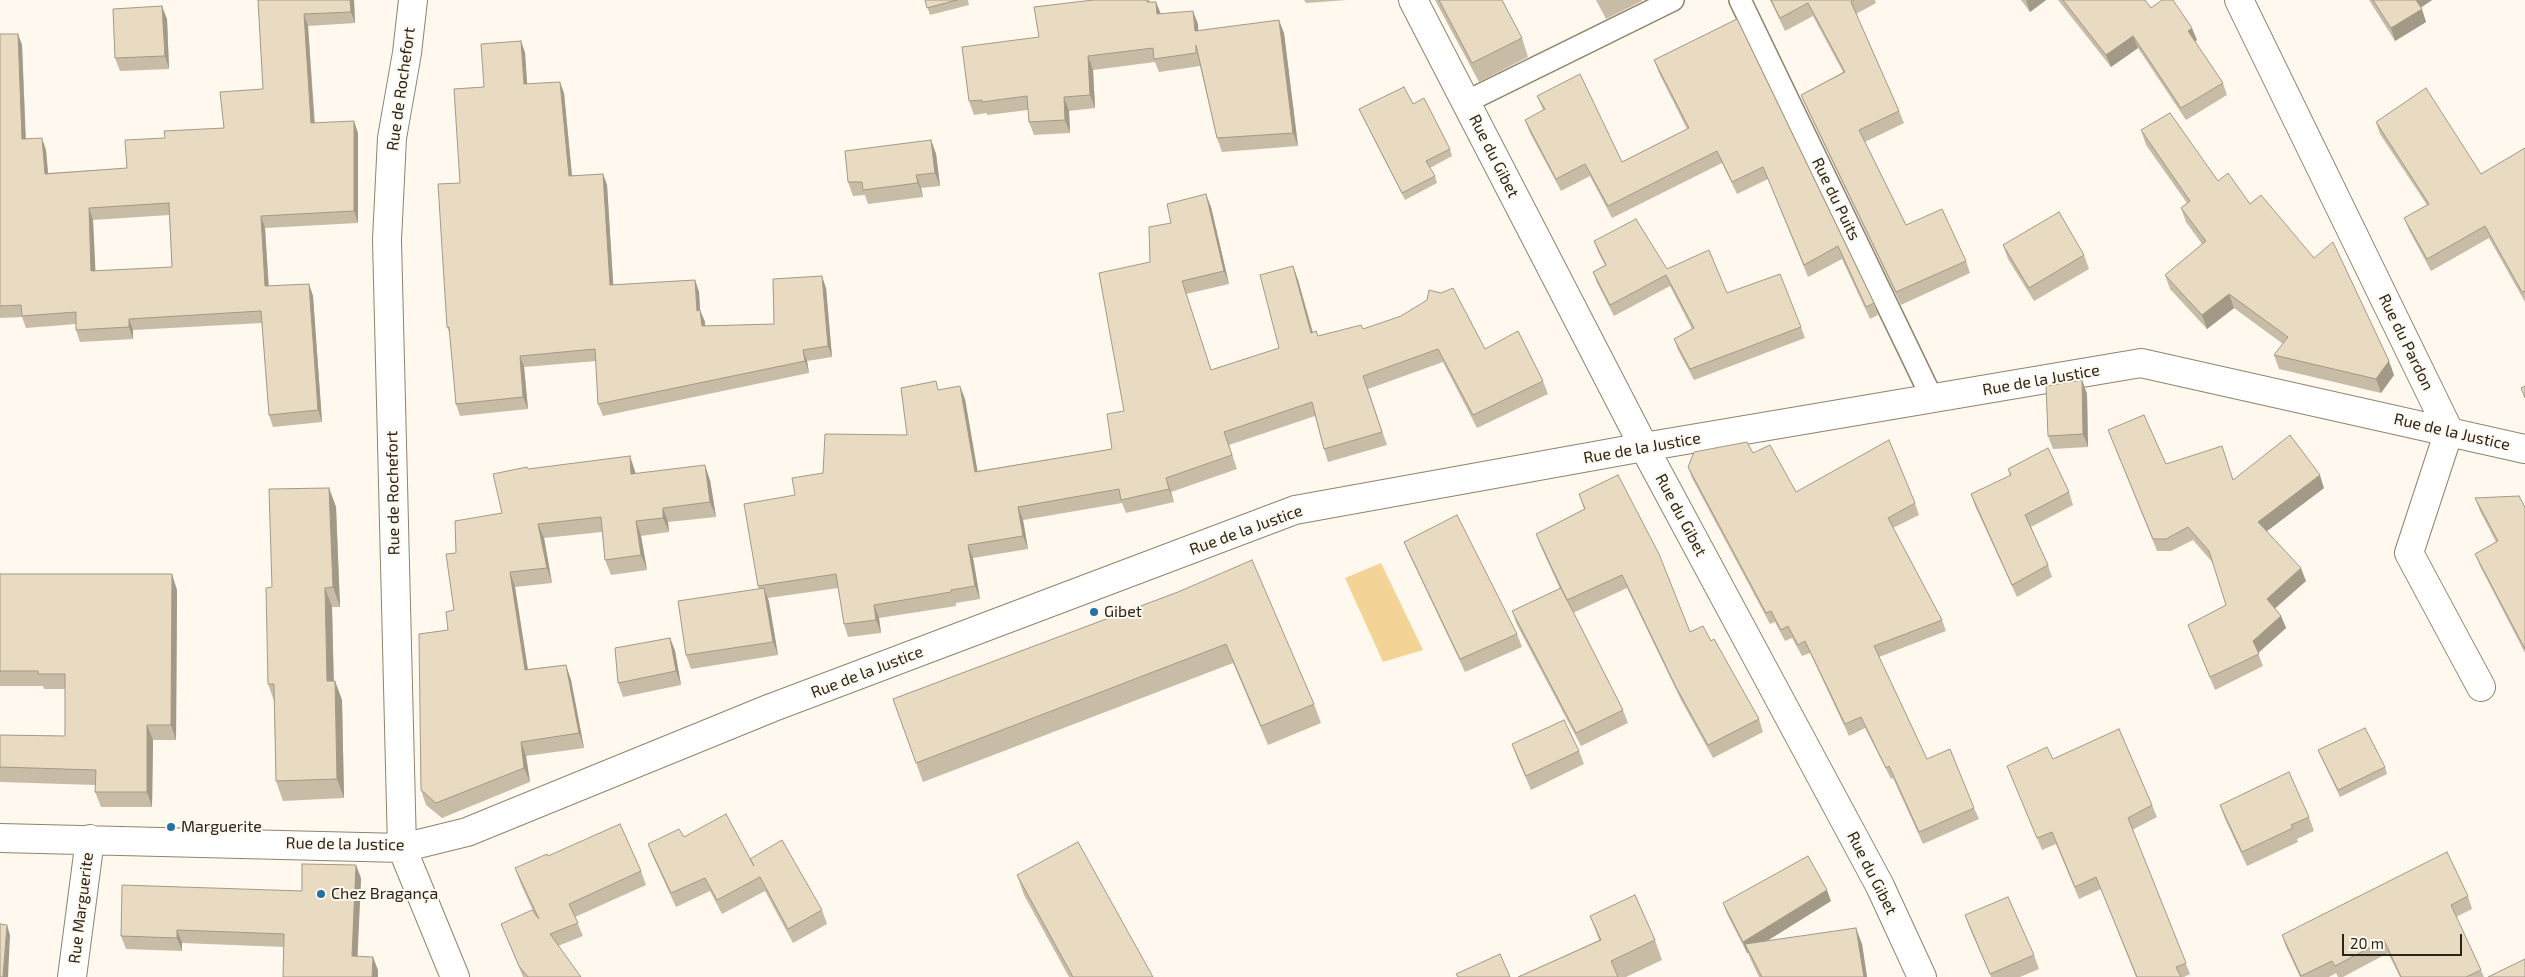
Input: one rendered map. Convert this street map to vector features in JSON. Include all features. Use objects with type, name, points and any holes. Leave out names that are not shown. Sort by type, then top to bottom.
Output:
[{"type":"street","name":"Rue de Rochefort","points":[[413,0],[407,53],[392,138],[387,240],[402,848],[455,977]]},
{"type":"street","name":"Rue du Gibet","points":[[1413,0],[1644,447],[1880,886],[1922,977]]},
{"type":"street","name":"Rue du Pardon","points":[[2239,0],[2449,431]]},
{"type":"street","name":"Rue de la Justice","points":[[0,838],[402,848],[467,832],[771,708],[1295,510],[1644,447],[2141,363],[2525,449]]},
{"type":"street","points":[[2449,431],[2409,553],[2481,687]]},
{"type":"street","name":"Rue Marguerite","points":[[72,977],[90,839]]},
{"type":"lane","points":[[1466,102],[1673,0]]},
{"type":"lane","name":"Rue du Puits","points":[[1740,0],[1932,398]]},
{"type":"shaded area","points":[[1381,563],[1423,650],[1383,662],[1345,578]]},
{"type":"building","points":[[258,0],[350,0],[351,12],[304,14],[311,123],[354,121],[354,211],[261,216],[265,286],[309,284],[318,410],[269,415],[261,311],[129,319],[129,327],[76,330],[76,312],[22,316],[21,305],[0,306],[0,34],[18,34],[22,139],[42,138],[45,174],[127,168],[125,140],[165,138],[164,131],[224,128],[220,92],[263,89]],"holes":[[[169,203],[172,267],[91,271],[89,208]]]},
{"type":"building","points":[[925,0],[957,0],[927,8]]},
{"type":"building","points":[[1093,0],[1147,0],[1147,2],[1156,2],[1157,14],[1193,11],[1195,31],[1279,20],[1293,133],[1217,138],[1196,45],[1196,53],[1154,59],[1153,48],[1088,56],[1090,95],[1064,97],[1065,120],[1029,122],[1027,96],[982,102],[982,100],[969,101],[962,47],[1039,37],[1034,7]]},
{"type":"building","points":[[1439,0],[1502,0],[1522,38],[1472,63]]},
{"type":"building","points":[[1771,0],[1854,0],[1851,2],[1899,111],[1859,130],[1906,225],[1942,209],[1966,261],[1896,292],[1801,95],[1845,72],[1808,3],[1780,18]]},
{"type":"building","points":[[2063,0],[2145,0],[2151,8],[2162,0],[2173,0],[2192,28],[2188,31],[2223,83],[2181,108],[2133,36],[2106,55]]},
{"type":"building","points":[[2373,0],[2416,0],[2422,9],[2391,28]]},
{"type":"building","points":[[162,6],[165,56],[115,58],[113,9]]},
{"type":"building","points":[[1737,19],[1874,303],[1866,307],[1838,246],[1804,265],[1763,167],[1732,182],[1717,151],[1608,206],[1585,164],[1556,179],[1525,120],[1545,109],[1537,96],[1580,74],[1622,162],[1689,128],[1654,60]]},
{"type":"building","points":[[521,41],[524,84],[560,82],[569,176],[603,174],[610,285],[695,280],[697,311],[700,310],[702,326],[774,324],[773,279],[822,276],[828,346],[803,350],[805,361],[598,404],[595,349],[520,356],[523,397],[456,404],[449,327],[447,327],[438,184],[460,183],[454,89],[484,87],[481,44]]},
{"type":"building","points":[[1404,87],[1413,104],[1424,98],[1450,149],[1426,161],[1435,176],[1402,193],[1359,109]]},
{"type":"building","points":[[2426,88],[2481,174],[2525,148],[2525,291],[2522,292],[2485,226],[2427,259],[2404,218],[2429,204],[2376,122]]},
{"type":"building","points":[[2170,113],[2218,181],[2228,173],[2250,204],[2261,195],[2314,258],[2333,242],[2389,361],[2376,379],[2274,355],[2288,337],[2229,294],[2202,315],[2165,275],[2206,241],[2181,208],[2190,201],[2141,130]]},
{"type":"building","points":[[931,140],[935,173],[916,175],[918,183],[863,190],[862,182],[848,182],[845,151]]},
{"type":"building","points":[[1206,194],[1224,271],[1182,281],[1211,370],[1279,348],[1260,275],[1293,266],[1311,333],[1316,331],[1318,336],[1361,325],[1363,329],[1401,316],[1427,300],[1429,290],[1441,293],[1453,288],[1485,349],[1518,331],[1543,381],[1473,415],[1438,349],[1363,376],[1382,432],[1324,449],[1312,402],[1224,432],[1232,455],[1166,478],[1169,489],[1121,500],[1119,489],[1018,507],[1023,536],[968,545],[975,586],[874,605],[876,620],[844,624],[836,574],[758,586],[744,504],[795,495],[792,478],[823,473],[825,434],[907,435],[901,388],[936,381],[938,390],[960,386],[975,472],[1112,449],[1107,414],[1124,411],[1099,273],[1150,262],[1149,227],[1171,223],[1167,204]]},
{"type":"building","points":[[2059,212],[2084,255],[2029,288],[2003,245]]},
{"type":"building","points":[[1636,219],[1667,269],[1709,250],[1727,293],[1780,274],[1801,327],[1690,369],[1674,339],[1694,328],[1666,275],[1610,305],[1593,272],[1606,265],[1594,241]]},
{"type":"building","points":[[2082,380],[2083,434],[2048,436],[2046,386]]},
{"type":"building","points":[[2525,386],[2525,398],[2521,388]]},
{"type":"building","points":[[2144,415],[2166,464],[2222,446],[2233,480],[2290,435],[2320,475],[2258,522],[2301,568],[2267,599],[2281,616],[2253,641],[2259,654],[2210,677],[2188,625],[2226,605],[2209,551],[2188,527],[2166,539],[2153,539],[2108,430]]},
{"type":"building","points":[[1889,440],[1915,503],[1888,518],[1942,620],[1874,646],[1927,759],[1950,749],[1974,808],[1919,832],[1889,766],[1886,768],[1861,717],[1845,724],[1805,641],[1798,645],[1788,626],[1781,630],[1771,611],[1766,613],[1688,467],[1694,452],[1747,442],[1753,453],[1770,445],[1796,492]]},
{"type":"building","points":[[2048,448],[2069,492],[2025,515],[2048,565],[2012,585],[1971,494],[2011,475],[2008,469]]},
{"type":"building","points":[[630,456],[631,474],[705,465],[710,502],[663,508],[663,518],[636,521],[641,555],[605,560],[601,517],[538,524],[547,568],[510,572],[525,670],[566,665],[579,733],[521,742],[524,768],[436,803],[421,790],[419,634],[448,630],[446,612],[454,610],[446,554],[456,553],[455,521],[502,513],[493,474],[527,467],[528,469]]},
{"type":"building","points":[[1618,475],[1659,554],[1690,632],[1703,626],[1711,641],[1714,639],[1759,719],[1708,745],[1676,687],[1622,575],[1567,600],[1536,534],[1585,509],[1579,494]]},
{"type":"building","points":[[329,488],[333,587],[325,588],[327,681],[335,681],[337,779],[276,781],[274,684],[268,684],[266,588],[272,587],[269,489]]},
{"type":"building","points":[[2519,496],[2525,507],[2525,649],[2475,554],[2498,541],[2475,498]]},
{"type":"building","points":[[1457,515],[1517,634],[1460,659],[1404,542]]},
{"type":"building","points":[[1252,560],[1314,704],[1261,726],[1226,644],[916,763],[893,699],[1178,592]]},
{"type":"building","points":[[0,574],[172,574],[171,725],[147,725],[147,792],[95,792],[96,770],[0,767],[0,735],[65,736],[65,674],[38,674],[38,671],[0,671]]},
{"type":"building","points":[[764,588],[773,642],[686,655],[678,601]]},
{"type":"building","points":[[1561,588],[1623,710],[1576,733],[1512,611]]},
{"type":"building","points":[[670,638],[676,671],[618,683],[615,648]]},
{"type":"building","points":[[1564,720],[1579,751],[1526,776],[1512,744]]},
{"type":"building","points":[[2365,728],[2385,767],[2338,790],[2318,750]]},
{"type":"building","points":[[2119,729],[2152,805],[2128,818],[2186,963],[2176,967],[2181,977],[2137,977],[2096,877],[2075,887],[2052,832],[2037,838],[2007,766],[2047,747],[2053,759]]},
{"type":"building","points":[[2289,772],[2309,817],[2291,825],[2293,828],[2242,852],[2220,805]]},
{"type":"building","points":[[726,814],[750,859],[782,840],[822,910],[788,929],[760,877],[717,900],[705,878],[671,893],[648,844],[679,829],[684,837]]},
{"type":"building","points":[[620,824],[641,871],[569,904],[578,923],[550,934],[581,977],[528,977],[519,966],[501,924],[532,910],[539,919],[515,868],[547,854],[548,856]]},
{"type":"building","points":[[1078,842],[1153,977],[1073,977],[1017,875]]},
{"type":"building","points":[[2447,852],[2468,896],[2451,905],[2481,970],[2466,977],[2401,977],[2384,940],[2335,966],[2332,961],[2301,976],[2282,935]]},
{"type":"building","points":[[1808,856],[1827,890],[1743,942],[1723,903]]},
{"type":"building","points":[[302,864],[356,865],[352,956],[373,957],[372,977],[283,977],[284,934],[177,930],[177,938],[121,936],[122,885],[302,891]]},
{"type":"building","points":[[1635,895],[1655,940],[1611,961],[1618,977],[1518,977],[1601,940],[1590,916]]},
{"type":"building","points":[[2008,897],[2034,955],[1990,974],[1965,915]]},
{"type":"building","points":[[0,924],[7,925],[3,977],[0,977]]},
{"type":"building","points":[[1856,928],[1864,977],[1762,977],[1745,944]]},
{"type":"building","points":[[1500,954],[1510,977],[1458,977],[1456,974]]},
{"type":"building","points":[[2525,959],[2525,977],[2488,977]]},
{"type":"place","name":"Gibet","points":[[1094,612]]},
{"type":"place","name":"Marguerite","points":[[171,827]]},
{"type":"place","name":"Chez Bragança","points":[[321,894]]}]
